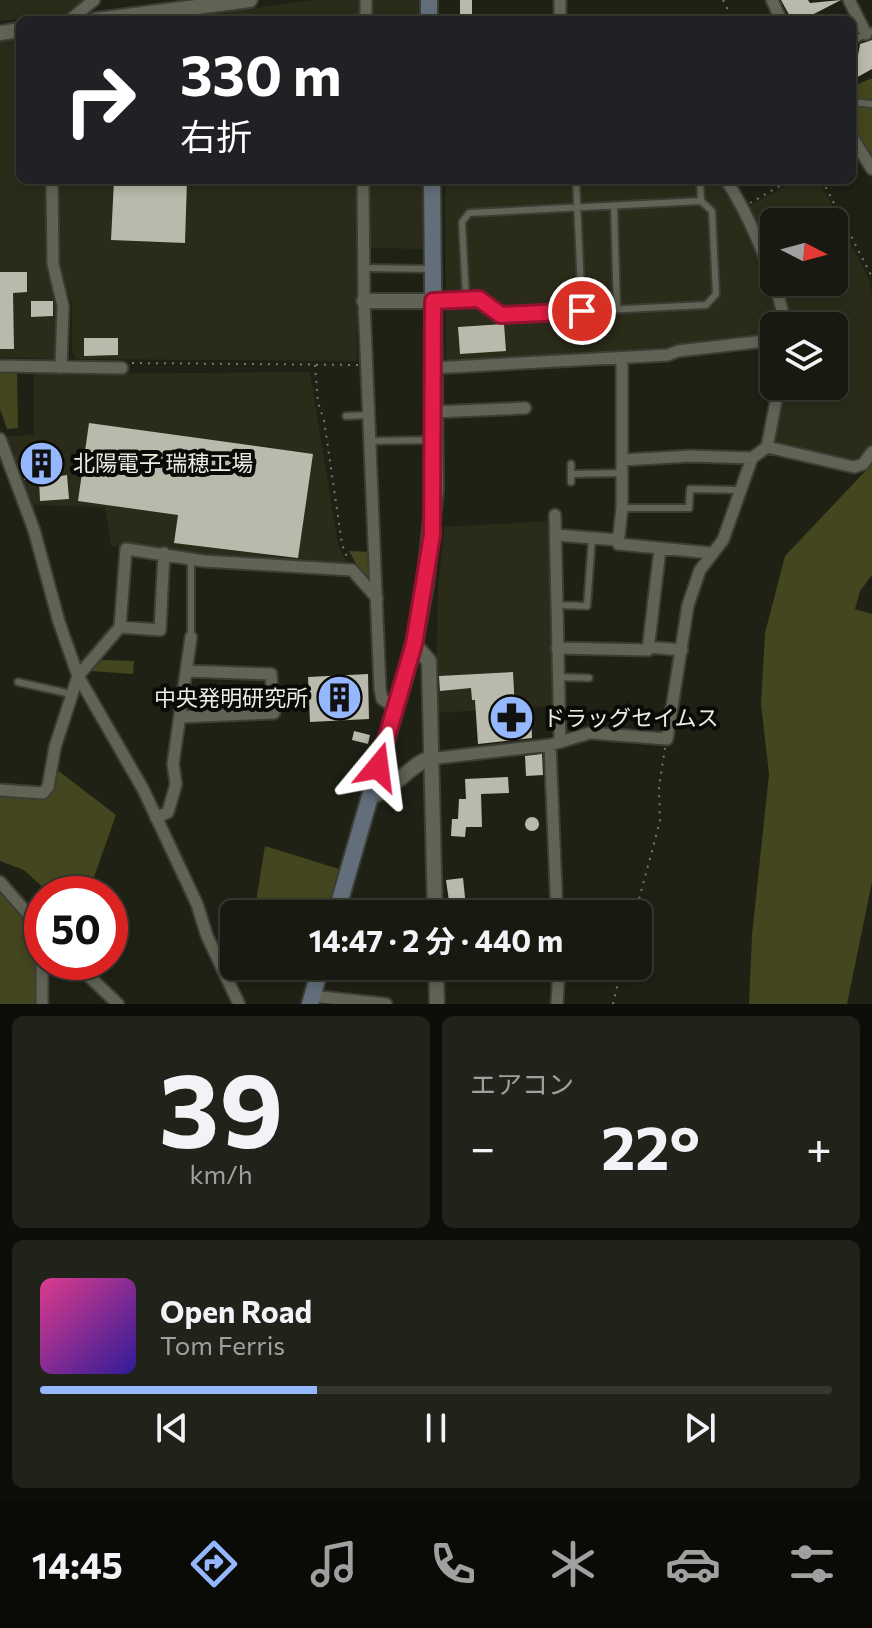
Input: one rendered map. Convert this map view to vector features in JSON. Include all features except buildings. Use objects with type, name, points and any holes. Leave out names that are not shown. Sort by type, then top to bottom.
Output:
[{"type":"main road","points":[[340,900],[414,644],[432,535],[435,440],[432,184]]},
{"type":"main road","points":[[311,1000],[317,980]]},
{"type":"street","points":[[75,16],[94,0]]},
{"type":"street","points":[[161,16],[194,14],[229,1],[250,0]]},
{"type":"street","points":[[849,0],[865,35]]},
{"type":"street","points":[[856,143],[872,169]]},
{"type":"street","points":[[52,184],[53,264],[63,306],[61,368]]},
{"type":"street","points":[[363,184],[364,301],[380,689],[382,699],[395,707]]},
{"type":"street","points":[[729,184],[744,206],[769,278],[778,288],[782,312]]},
{"type":"street","points":[[364,301],[433,301]]},
{"type":"street","points":[[433,368],[622,358],[760,342]]},
{"type":"street","points":[[622,358],[623,473],[618,544],[711,553]]},
{"type":"street","points":[[0,366],[123,366]]},
{"type":"street","points":[[370,797],[383,793],[411,773],[421,760],[555,744],[596,734],[667,739],[688,605],[700,570],[723,540],[752,458],[767,447],[776,400]]},
{"type":"street","points":[[434,412],[525,408]]},
{"type":"street","points":[[0,439],[34,530],[59,622],[78,676],[156,818],[239,1004]]},
{"type":"street","points":[[767,447],[854,467],[872,452]]},
{"type":"street","points":[[623,460],[690,456],[752,458]]},
{"type":"street","points":[[555,515],[557,900]]},
{"type":"street","points":[[556,535],[618,540]]},
{"type":"street","points":[[0,790],[43,793],[48,787],[78,676],[120,627],[126,549],[204,561],[352,570],[377,598]]},
{"type":"street","points":[[648,647],[660,549]]},
{"type":"street","points":[[120,627],[160,630],[164,553]]},
{"type":"street","points":[[156,818],[168,812],[176,784],[173,764],[191,637]]},
{"type":"street","points":[[414,644],[429,661],[434,900]]},
{"type":"street","points":[[557,648],[648,647],[682,650]]},
{"type":"street","points":[[180,717],[274,713],[271,674],[186,671]]},
{"type":"street","points":[[0,882],[24,909]]},
{"type":"street","points":[[42,980],[42,1004]]},
{"type":"street","points":[[93,980],[118,1004]]},
{"type":"street","points":[[436,980],[437,1004]]},
{"type":"street","points":[[557,1004],[558,980]]},
{"type":"street","points":[[311,1000],[386,1004]]},
{"type":"lane","points":[[576,184],[582,311]]},
{"type":"lane","points":[[433,301],[479,299],[501,315],[706,305],[716,294],[712,211],[701,201],[700,184]]},
{"type":"lane","points":[[466,299],[462,222],[469,213],[701,201]]},
{"type":"lane","points":[[614,206],[617,309]]},
{"type":"lane","points":[[364,268],[433,269]]},
{"type":"lane","points":[[346,416],[370,415]]},
{"type":"lane","points":[[371,441],[435,440]]},
{"type":"lane","points":[[571,464],[571,478],[623,473]]},
{"type":"lane","points":[[622,508],[689,508],[690,489],[739,490]]},
{"type":"lane","points":[[557,605],[587,606],[592,538]]},
{"type":"lane","points":[[191,557],[191,637]]},
{"type":"lane","points":[[558,677],[589,678]]},
{"type":"lane","points":[[18,682],[71,694]]},
{"type":"lane","points":[[596,734],[598,716]]},
{"type":"path","points":[[744,206],[783,184]]},
{"type":"path","points":[[824,184],[872,277]]},
{"type":"path","points":[[315,364],[318,403],[324,420],[342,544],[352,570]]},
{"type":"path","points":[[123,366],[367,365]]},
{"type":"path","points":[[639,900],[660,821],[659,787],[667,739]]},
{"type":"path","points":[[613,1004],[619,980]]},
{"type":"shaded area","points":[[0,0],[83,0],[63,15],[16,16],[16,19],[0,21]]},
{"type":"shaded area","points":[[312,0],[419,0],[419,16],[200,16]]},
{"type":"shaded area","points":[[16,36],[16,184],[47,184],[47,272],[57,303],[54,359],[0,357],[0,38]]},
{"type":"shaded area","points":[[60,184],[359,184],[357,361],[76,359],[72,353],[72,304],[60,275]]},
{"type":"shaded area","points":[[369,184],[424,184],[426,249],[368,248]]},
{"type":"shaded area","points":[[445,184],[722,184],[737,207],[760,263],[760,296],[773,296],[778,312],[760,312],[760,338],[667,351],[446,362]]},
{"type":"shaded area","points":[[788,184],[821,184],[833,208],[760,208],[760,236],[748,207]]},
{"type":"shaded area","points":[[848,237],[868,277],[872,293],[872,444],[851,463],[776,445],[772,438],[779,400],[848,400],[848,312],[785,312],[782,296],[848,296]]},
{"type":"shaded area","points":[[310,372],[338,544],[348,566],[111,546],[105,507],[28,505],[4,437],[34,434],[34,374]]},
{"type":"shaded area","points":[[550,521],[554,706],[436,713],[438,589],[444,527]]},
{"type":"green space","points":[[872,78],[872,161],[856,135],[856,85]]},
{"type":"green space","points":[[0,372],[17,373],[18,428],[7,429],[0,409]]},
{"type":"green space","points":[[872,464],[872,575],[860,591],[855,609],[872,614],[872,882],[847,1004],[749,1004],[752,935],[769,774],[761,704],[765,633],[785,556]]},
{"type":"green space","points":[[349,551],[371,552],[372,577],[365,580]]},
{"type":"green space","points":[[102,660],[134,661],[133,674],[91,671]]},
{"type":"green space","points":[[56,769],[116,815],[94,876],[30,876],[24,870],[0,861],[0,795],[44,798],[53,790]]},
{"type":"green space","points":[[265,846],[339,869],[331,900],[256,900]]},
{"type":"green space","points":[[0,889],[24,915],[24,980],[39,980],[39,1004],[0,1004]]},
{"type":"place","name":"北陽電子 瑞穂工場","points":[[42,463]]},
{"type":"place","name":"中央発明研究所","points":[[339,698]]},
{"type":"place","name":"ドラッグセイムス","points":[[512,718]]},
{"type":"route","points":[[378,767],[414,644],[432,535],[435,489],[433,301],[479,299],[501,315],[582,311]]}]
